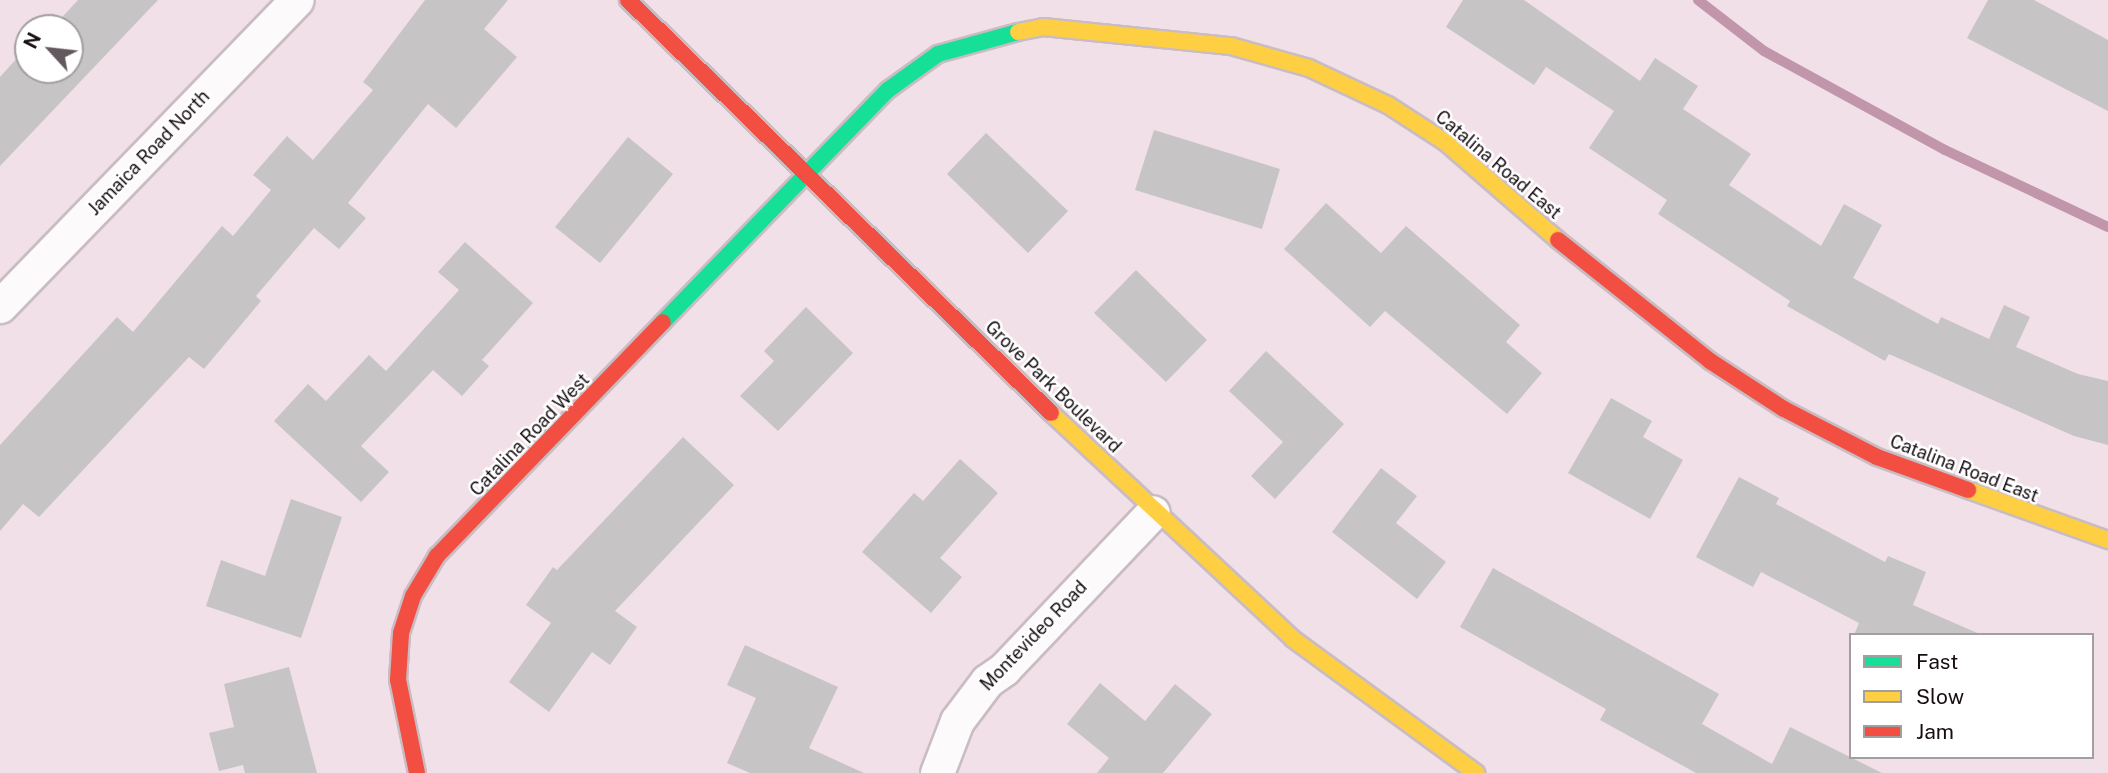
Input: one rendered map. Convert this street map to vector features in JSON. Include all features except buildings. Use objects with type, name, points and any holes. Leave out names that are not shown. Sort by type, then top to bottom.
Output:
[{"type":"street","name":"Jamaica Road North","points":[[0,306],[297,0]]},
{"type":"street","name":"Grove Park Boulevard","points":[[628,0],[1153,512],[1293,639],[1476,773]]},
{"type":"street","name":"Catalina Road East","points":[[805,173],[888,90],[938,54],[988,37],[1043,27],[1231,46],[1309,68],[1388,105],[1445,142],[1603,280],[1710,361],[1784,408],[1877,457],[2108,540]]},
{"type":"street","name":"Catalina Road West","points":[[417,773],[398,680],[401,633],[426,572],[805,173]]},
{"type":"street","name":"Montevideo Road","points":[[937,773],[957,721],[987,681],[1004,669],[1153,512]]},
{"type":"waterway","points":[[1698,0],[1764,51],[1945,150],[2108,227]]},
{"type":"traffic: fast","points":[[663,322],[888,90],[938,54],[1018,32]]},
{"type":"traffic: slow","points":[[1018,32],[1043,27],[1231,46],[1309,68],[1388,105],[1445,142],[1558,240]]},
{"type":"traffic: slow","points":[[1051,413],[1293,639],[1476,773]]},
{"type":"traffic: slow","points":[[1968,490],[2108,540]]},
{"type":"traffic: jam","points":[[628,0],[1051,413]]},
{"type":"traffic: jam","points":[[1558,240],[1710,361],[1784,409],[1877,457],[1968,490]]},
{"type":"traffic: jam","points":[[417,773],[398,680],[401,633],[413,596],[437,556],[663,322]]}]
